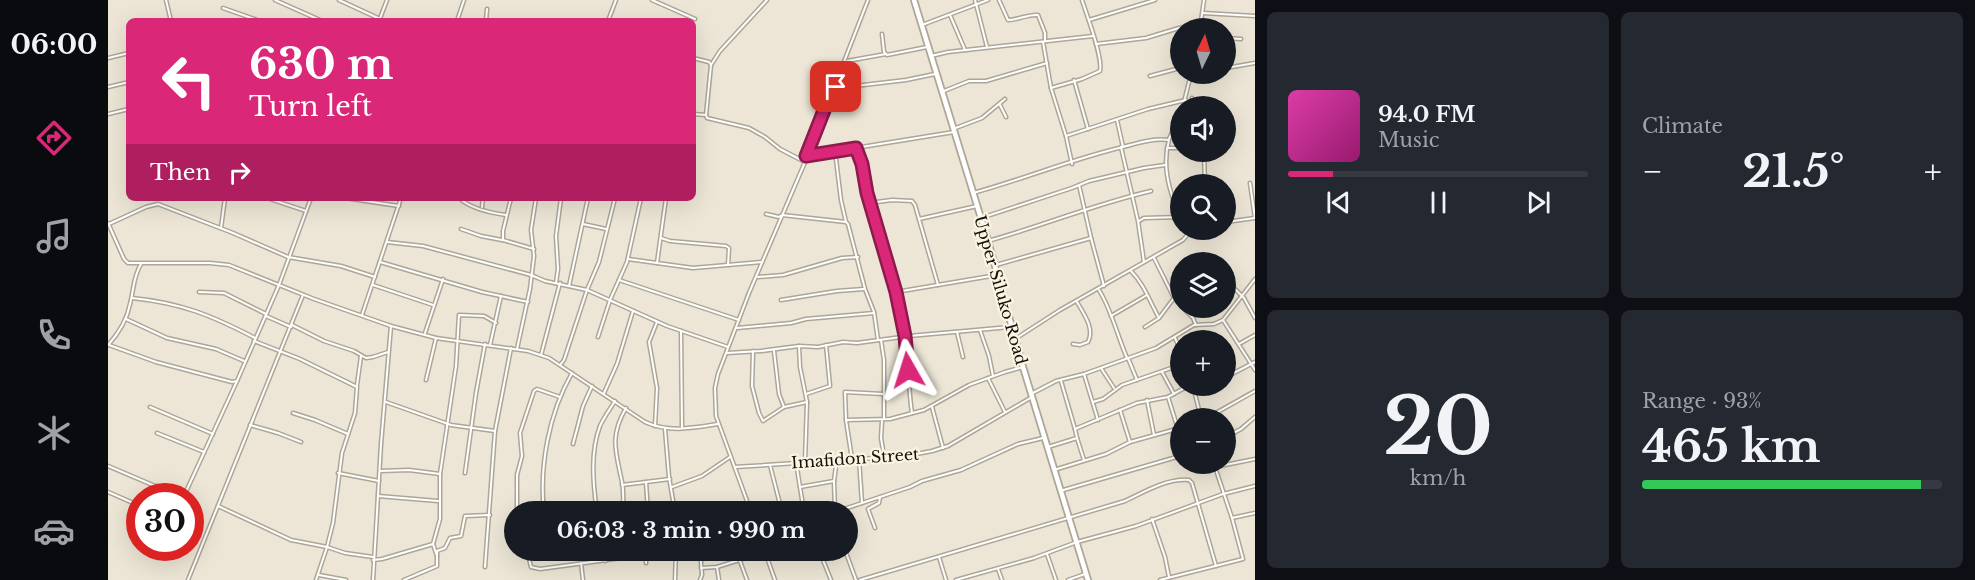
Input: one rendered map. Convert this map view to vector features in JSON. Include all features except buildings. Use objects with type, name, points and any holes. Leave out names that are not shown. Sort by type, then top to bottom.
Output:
[{"type":"main road","name":"Upper Siluko Road","points":[[914,0],[1088,580]]},
{"type":"street","points":[[166,0],[170,18]]},
{"type":"street","points":[[276,0],[315,18]]},
{"type":"street","points":[[339,0],[375,18]]},
{"type":"street","points":[[380,18],[387,0]]},
{"type":"street","points":[[458,18],[464,0]]},
{"type":"street","points":[[609,18],[616,0]]},
{"type":"street","points":[[652,0],[693,18]]},
{"type":"street","points":[[706,115],[711,65],[720,51],[767,0]]},
{"type":"street","points":[[747,501],[718,424],[715,410],[715,388],[718,374],[805,162],[868,0]]},
{"type":"street","points":[[922,25],[976,2],[988,0]]},
{"type":"street","points":[[999,0],[1008,20],[1032,14],[1038,15],[1045,33],[1044,41],[1051,88],[1072,163]]},
{"type":"street","points":[[1051,88],[1100,71],[1096,44],[1082,0]]},
{"type":"street","points":[[1088,20],[1155,0]]},
{"type":"street","points":[[1202,18],[1204,0]]},
{"type":"street","points":[[976,2],[988,48]]},
{"type":"street","points":[[223,8],[251,18]]},
{"type":"street","points":[[486,18],[487,9]]},
{"type":"street","points":[[1203,13],[1255,16]]},
{"type":"street","points":[[950,15],[965,50]]},
{"type":"street","points":[[1096,44],[1146,38],[1170,31]]},
{"type":"street","points":[[882,34],[886,54]]},
{"type":"street","points":[[931,56],[1093,36]]},
{"type":"street","points":[[1236,39],[1240,39]]},
{"type":"street","points":[[842,64],[847,61],[928,47]]},
{"type":"street","points":[[108,58],[126,54]]},
{"type":"street","points":[[696,59],[709,62],[711,65]]},
{"type":"street","points":[[941,92],[969,81],[986,81],[1047,63]]},
{"type":"street","points":[[1236,66],[1255,63]]},
{"type":"street","points":[[1150,76],[1170,71]]},
{"type":"street","points":[[834,85],[838,88],[935,74]]},
{"type":"street","points":[[1074,80],[1088,129]]},
{"type":"street","points":[[108,87],[126,83]]},
{"type":"street","points":[[806,156],[954,131],[982,118],[1001,106],[1005,99]]},
{"type":"street","points":[[1066,136],[1170,104]]},
{"type":"street","points":[[108,114],[126,110]]},
{"type":"street","points":[[696,114],[749,128],[780,149],[805,162]]},
{"type":"street","points":[[1117,120],[1144,262]]},
{"type":"street","points":[[973,193],[1122,147],[1146,141],[1169,140],[1166,165],[1170,186]]},
{"type":"street","points":[[856,148],[862,164],[869,203],[896,292],[905,336],[912,413]]},
{"type":"street","points":[[835,151],[846,222],[874,313],[884,360],[882,438],[884,456]]},
{"type":"street","points":[[981,218],[1079,185],[1166,165]]},
{"type":"street","points":[[1236,221],[1255,218],[1250,183]]},
{"type":"street","points":[[1079,185],[1104,286]]},
{"type":"street","points":[[988,241],[1151,191]]},
{"type":"street","points":[[869,203],[892,200],[912,201],[938,285]]},
{"type":"street","points":[[220,229],[225,201]]},
{"type":"street","points":[[276,201],[306,211]]},
{"type":"street","points":[[190,483],[267,315],[310,201]]},
{"type":"street","points":[[365,201],[399,206]]},
{"type":"street","points":[[362,315],[400,201]]},
{"type":"street","points":[[463,201],[506,215]]},
{"type":"street","points":[[483,201],[484,209]]},
{"type":"street","points":[[503,240],[502,231],[510,201]]},
{"type":"street","points":[[518,349],[528,302],[534,249],[531,230],[536,201]]},
{"type":"street","points":[[541,355],[558,283],[556,236],[561,201]]},
{"type":"street","points":[[569,286],[587,201]]},
{"type":"street","points":[[560,365],[564,360],[587,290],[599,262],[614,201]]},
{"type":"street","points":[[598,337],[610,300],[628,259],[640,201]]},
{"type":"street","points":[[657,263],[666,201]]},
{"type":"street","points":[[375,277],[341,266],[288,257],[158,204],[108,223],[126,262],[222,264],[244,270],[303,295],[392,326],[436,338],[518,349],[541,355],[604,393],[637,417],[655,426],[665,429],[682,429],[718,424]]},
{"type":"street","points":[[919,219],[977,206]]},
{"type":"street","points":[[766,214],[846,222]]},
{"type":"street","points":[[1138,222],[1144,218],[1170,217]]},
{"type":"street","points":[[583,224],[607,229]]},
{"type":"street","points":[[461,229],[534,249]]},
{"type":"street","points":[[661,238],[670,241],[726,246],[729,248],[728,265]]},
{"type":"street","points":[[994,266],[1091,238]]},
{"type":"street","points":[[1015,339],[1060,310],[1099,290],[1183,240]]},
{"type":"street","points":[[387,242],[423,246],[531,275],[545,281],[587,290],[657,322],[728,347]]},
{"type":"street","points":[[757,277],[783,275],[842,258],[858,257]]},
{"type":"street","points":[[1153,257],[1170,290]]},
{"type":"street","points":[[628,259],[693,268],[763,262]]},
{"type":"street","points":[[380,262],[528,302]]},
{"type":"street","points":[[141,264],[133,281],[132,298],[126,319],[108,345],[184,370],[232,382],[237,381]]},
{"type":"street","points":[[1131,271],[1142,282],[1143,290],[1159,318]]},
{"type":"street","points":[[896,292],[997,275]]},
{"type":"street","points":[[425,334],[443,279]]},
{"type":"street","points":[[1193,318],[1196,325],[1214,324],[1222,320],[1255,279]]},
{"type":"street","points":[[619,280],[740,321]]},
{"type":"street","points":[[373,285],[434,304]]},
{"type":"street","points":[[781,300],[865,289]]},
{"type":"street","points":[[1099,290],[1137,380]]},
{"type":"street","points":[[1236,290],[1255,318]]},
{"type":"street","points":[[199,292],[224,293],[267,315],[361,356],[373,357],[388,352]]},
{"type":"street","points":[[188,580],[303,295]]},
{"type":"street","points":[[1111,316],[1147,295]]},
{"type":"street","points":[[490,345],[501,296]]},
{"type":"street","points":[[132,298],[175,304],[199,311],[357,387]]},
{"type":"street","points":[[1073,344],[1080,345],[1088,342],[1091,336],[1088,323],[1077,302]]},
{"type":"street","points":[[1144,327],[1159,318],[1170,303]]},
{"type":"street","points":[[604,393],[617,364],[633,311]]},
{"type":"street","points":[[736,328],[874,313]]},
{"type":"street","points":[[405,580],[437,566],[433,544],[440,519],[440,474],[458,340],[459,315],[484,316],[495,323]]},
{"type":"street","points":[[126,319],[167,338],[216,349],[244,361]]},
{"type":"street","points":[[1222,320],[1253,363],[1255,370]]},
{"type":"street","points":[[655,426],[657,388],[649,342],[657,322]]},
{"type":"street","name":"Imafidon Street","points":[[1186,330],[1196,325]]},
{"type":"street","points":[[373,580],[388,352],[392,326]]},
{"type":"street","points":[[727,352],[774,350],[843,342],[857,343],[905,336],[1012,327]]},
{"type":"street","points":[[980,330],[993,376]]},
{"type":"street","points":[[681,331],[682,429]]},
{"type":"street","points":[[957,332],[963,357]]},
{"type":"street","points":[[1239,344],[1255,335]]},
{"type":"street","points":[[426,380],[436,338]]},
{"type":"street","name":"Imafidon Street","points":[[735,467],[906,456],[932,452],[943,448],[1048,385],[1156,348],[1170,341]]},
{"type":"street","points":[[465,473],[485,344]]},
{"type":"street","points":[[806,394],[830,386],[826,345]]},
{"type":"street","points":[[799,346],[800,367],[807,402],[806,463]]},
{"type":"street","points":[[485,567],[495,431],[510,348]]},
{"type":"street","points":[[774,350],[779,394],[784,407]]},
{"type":"street","points":[[753,351],[752,386],[763,421],[784,407],[807,402]]},
{"type":"street","points":[[316,580],[333,523],[342,453],[355,413],[361,356]]},
{"type":"street","points":[[1236,372],[1253,363]]},
{"type":"street","points":[[846,420],[883,419],[932,408],[958,391],[993,376],[1023,367]]},
{"type":"street","points":[[1101,368],[1115,389]]},
{"type":"street","points":[[1093,402],[1103,399],[1115,389],[1170,369]]},
{"type":"street","points":[[1162,372],[1170,386]]},
{"type":"street","points":[[544,501],[549,432],[560,397],[572,373]]},
{"type":"street","points":[[1084,374],[1098,420]]},
{"type":"street","points":[[988,378],[1005,412]]},
{"type":"street","points":[[1061,381],[1084,460]]},
{"type":"street","points":[[573,444],[583,406],[592,386]]},
{"type":"street","points":[[517,501],[517,475],[522,456],[520,433],[532,396],[537,389],[560,397]]},
{"type":"street","points":[[1225,408],[1255,391]]},
{"type":"street","points":[[852,459],[846,420],[845,392],[882,394]]},
{"type":"street","points":[[1076,429],[1147,400],[1168,397],[1172,408]]},
{"type":"street","points":[[1147,400],[1154,435]]},
{"type":"street","points":[[596,501],[594,484],[596,437],[601,423],[615,401]]},
{"type":"street","points":[[386,402],[447,424],[495,431]]},
{"type":"street","points":[[150,407],[213,434]]},
{"type":"street","points":[[623,501],[614,444],[617,428],[626,408]]},
{"type":"street","points":[[932,408],[943,448]]},
{"type":"street","points":[[1120,410],[1130,442]]},
{"type":"street","points":[[293,413],[348,434]]},
{"type":"street","points":[[1236,432],[1255,417]]},
{"type":"street","points":[[250,425],[301,442]]},
{"type":"street","points":[[665,429],[673,501]]},
{"type":"street","points":[[1054,470],[1106,454],[1130,442],[1170,431]]},
{"type":"street","points":[[157,433],[204,452]]},
{"type":"street","points":[[858,504],[922,481],[961,470],[1018,444],[1044,438]]},
{"type":"street","points":[[1048,447],[1077,438]]},
{"type":"street","points":[[672,487],[702,476],[731,456]]},
{"type":"street","points":[[835,501],[837,459]]},
{"type":"street","points":[[859,459],[862,503]]},
{"type":"street","points":[[1060,491],[1170,459]]},
{"type":"street","points":[[1236,462],[1255,459]]},
{"type":"street","points":[[796,462],[802,501]]},
{"type":"street","points":[[769,464],[779,501]]},
{"type":"street","points":[[108,466],[148,483]]},
{"type":"street","points":[[380,471],[409,470],[440,474]]},
{"type":"street","points":[[338,473],[379,481]]},
{"type":"street","points":[[1160,580],[1242,559],[1217,474]]},
{"type":"street","points":[[622,485],[670,478]]},
{"type":"street","points":[[850,561],[858,580],[1125,501],[1152,489],[1184,479],[1191,481],[1216,566]]},
{"type":"street","points":[[800,487],[834,481]]},
{"type":"street","points":[[646,482],[647,501]]},
{"type":"street","points":[[956,580],[1047,554],[1077,542],[1136,526],[1223,494],[1255,486]]},
{"type":"street","points":[[108,492],[126,500]]},
{"type":"street","points":[[378,496],[439,501]]},
{"type":"street","points":[[875,528],[868,509],[879,503],[880,497]]},
{"type":"street","points":[[218,506],[291,540],[382,560],[433,544]]},
{"type":"street","points":[[1232,518],[1255,513]]},
{"type":"street","points":[[436,556],[439,549],[446,548],[450,538],[461,536],[465,516],[490,515]]},
{"type":"street","points":[[1152,519],[1170,578]]},
{"type":"street","points":[[1047,554],[1056,580]]},
{"type":"street","points":[[939,557],[946,580]]},
{"type":"street","points":[[529,561],[530,566],[534,568],[555,568],[605,561]]},
{"type":"street","points":[[675,580],[676,561]]},
{"type":"street","points":[[700,580],[701,561]]},
{"type":"street","points":[[701,568],[717,567],[740,561],[747,580]]},
{"type":"street","points":[[768,561],[775,580]]},
{"type":"street","points":[[823,561],[831,580]]},
{"type":"street","points":[[581,563],[583,580]]},
{"type":"street","points":[[717,567],[719,580]]},
{"type":"street","points":[[998,569],[1002,580]]},
{"type":"street","points":[[1068,580],[1086,574]]},
{"type":"street","points":[[318,575],[346,580]]},
{"type":"route","points":[[836,87],[834,85],[806,156],[856,148],[867,183],[867,193],[882,250],[896,292],[905,336],[908,370]]}]
